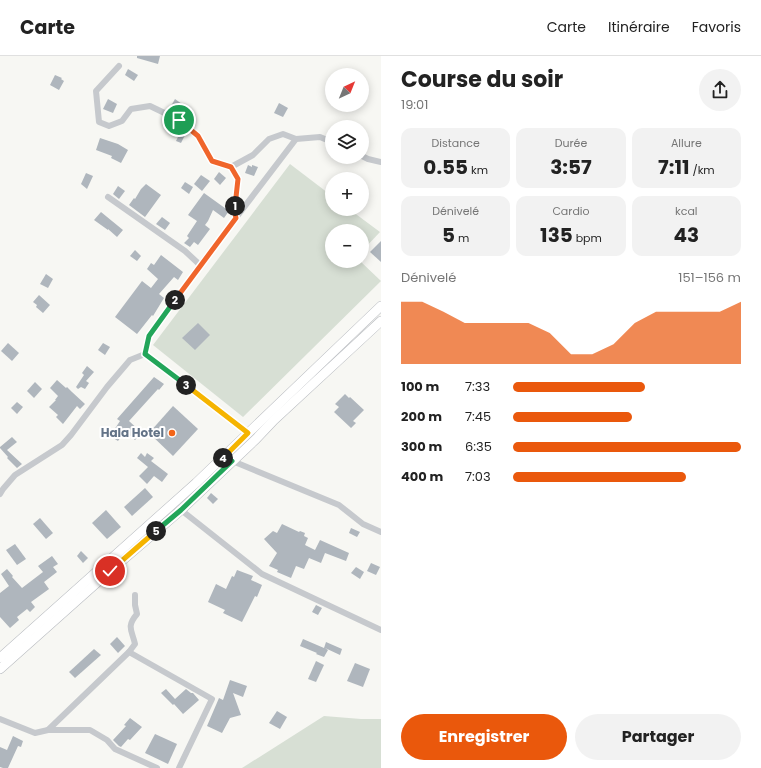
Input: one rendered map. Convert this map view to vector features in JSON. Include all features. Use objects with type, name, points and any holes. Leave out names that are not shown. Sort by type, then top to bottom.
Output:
[{"type":"main road","points":[[0,658],[196,483],[381,306]]},
{"type":"main road","points":[[0,669],[181,510],[274,420],[381,321]]},
{"type":"main road","points":[[308,375],[315,382]]},
{"type":"street","points":[[119,66],[96,90],[99,122],[109,126],[122,121],[131,109],[150,106],[179,120],[198,136],[212,161],[231,167],[238,179],[234,210],[236,218]]},
{"type":"street","points":[[231,167],[253,155],[269,138],[283,134],[296,139],[320,137],[325,139]]},
{"type":"street","points":[[145,354],[149,336],[200,265],[296,139]]},
{"type":"street","points":[[369,159],[381,162]]},
{"type":"street","points":[[108,197],[184,251],[200,265]]},
{"type":"street","points":[[145,354],[248,433]]},
{"type":"street","points":[[0,494],[15,475],[62,445],[130,360],[145,354]]},
{"type":"street","points":[[222,458],[339,504],[363,524],[381,532]]},
{"type":"street","points":[[181,510],[262,574],[381,630]]},
{"type":"street","points":[[48,730],[129,652],[135,644],[131,630],[131,621],[137,614],[135,605],[136,595]]},
{"type":"street","points":[[129,652],[212,699],[179,768]]},
{"type":"street","points":[[0,719],[35,733],[48,730],[90,730],[107,740],[115,749],[157,768]]},
{"type":"shaded area","points":[[290,164],[325,191],[325,216],[358,216],[380,232],[369,244],[369,224],[325,224],[325,268],[367,268],[381,281],[243,417],[153,345]]},
{"type":"shaded area","points":[[324,716],[381,719],[381,768],[242,768]]},
{"type":"building","points":[[137,56],[160,56],[158,64],[137,58]]},
{"type":"building","points":[[128,69],[138,75],[134,81],[125,75]]},
{"type":"building","points":[[55,75],[62,78],[61,79],[64,81],[59,90],[50,85]]},
{"type":"building","points":[[108,99],[117,104],[113,113],[103,109]]},
{"type":"building","points":[[175,99],[182,104],[178,111],[171,106]]},
{"type":"building","points":[[279,103],[288,108],[283,117],[274,113]]},
{"type":"building","points":[[174,124],[186,133],[181,143],[176,141],[178,137],[170,133]]},
{"type":"building","points":[[100,138],[118,144],[128,150],[121,163],[111,158],[112,156],[96,150]]},
{"type":"building","points":[[248,165],[258,167],[254,176],[245,173]]},
{"type":"building","points":[[219,172],[226,178],[220,185],[214,179]]},
{"type":"building","points":[[86,173],[93,176],[87,189],[81,184]]},
{"type":"building","points":[[201,175],[210,181],[202,191],[194,184]]},
{"type":"building","points":[[185,182],[193,187],[189,194],[181,188]]},
{"type":"building","points":[[146,184],[161,195],[145,217],[129,205]]},
{"type":"building","points":[[118,186],[125,191],[119,199],[113,194]]},
{"type":"building","points":[[204,193],[229,211],[224,218],[213,210],[205,225],[210,229],[198,245],[194,242],[190,247],[184,243],[189,238],[187,236],[197,221],[188,215]]},
{"type":"building","points":[[101,212],[123,230],[117,237],[94,220]]},
{"type":"building","points":[[162,217],[170,223],[165,230],[156,224]]},
{"type":"building","points":[[381,241],[381,262],[370,252]]},
{"type":"building","points":[[135,250],[141,256],[137,261],[130,256]]},
{"type":"building","points":[[161,255],[183,272],[178,280],[174,277],[159,294],[164,298],[153,316],[152,315],[137,334],[115,317],[142,281],[151,288],[158,279],[147,269],[151,263],[154,265]]},
{"type":"building","points":[[46,274],[53,279],[48,288],[40,284]]},
{"type":"building","points":[[39,295],[50,305],[43,313],[33,302]]},
{"type":"building","points":[[198,323],[210,335],[195,350],[182,338]]},
{"type":"building","points":[[8,343],[19,353],[12,361],[1,351]]},
{"type":"building","points":[[103,343],[110,347],[105,355],[98,350]]},
{"type":"building","points":[[87,366],[94,372],[86,381],[89,383],[85,389],[81,387],[78,389],[76,387],[84,375],[82,373]]},
{"type":"building","points":[[154,377],[164,384],[129,421],[142,433],[135,440],[125,431],[118,441],[110,436],[120,421],[117,419]]},
{"type":"building","points":[[57,380],[85,404],[80,409],[77,406],[63,424],[56,417],[58,415],[49,407],[58,396],[50,388]]},
{"type":"building","points":[[35,382],[42,389],[34,398],[27,391]]},
{"type":"building","points":[[345,394],[364,410],[353,421],[356,423],[351,428],[334,412],[339,407],[335,404]]},
{"type":"building","points":[[17,402],[23,407],[17,414],[11,408]]},
{"type":"building","points":[[173,406],[198,429],[173,456],[149,433]]},
{"type":"building","points":[[12,437],[17,442],[7,450],[22,464],[17,468],[0,448]]},
{"type":"building","points":[[141,453],[145,457],[147,453],[154,458],[151,461],[168,474],[162,482],[154,476],[147,484],[139,476],[148,467],[137,458]]},
{"type":"building","points":[[145,488],[153,497],[132,516],[124,507]]},
{"type":"building","points":[[211,493],[218,499],[213,504],[207,498]]},
{"type":"building","points":[[106,510],[121,527],[107,539],[92,523]]},
{"type":"building","points":[[40,518],[53,533],[46,539],[33,524]]},
{"type":"building","points":[[282,524],[299,532],[305,533],[304,536],[308,538],[305,545],[315,550],[320,540],[349,553],[346,561],[325,553],[321,563],[309,558],[304,569],[296,566],[291,578],[277,572],[278,570],[269,566],[277,553],[264,539],[273,531],[277,533]]},
{"type":"building","points":[[351,528],[360,532],[357,537],[349,533]]},
{"type":"building","points":[[15,544],[26,559],[17,565],[6,550]]},
{"type":"building","points":[[81,551],[88,558],[83,563],[77,556]]},
{"type":"building","points":[[52,556],[58,564],[53,567],[57,572],[44,582],[49,589],[31,602],[35,607],[30,612],[27,609],[17,617],[19,620],[10,628],[0,617],[0,593],[9,586],[1,574],[7,569],[22,588],[43,572],[38,566]]},
{"type":"building","points":[[371,563],[380,567],[376,575],[367,571]]},
{"type":"building","points":[[356,567],[364,572],[360,579],[351,573]]},
{"type":"building","points":[[237,570],[253,576],[251,580],[262,585],[257,597],[255,596],[242,622],[223,613],[225,610],[208,602],[216,584],[226,589],[232,576],[234,577]]},
{"type":"building","points":[[316,605],[322,608],[318,615],[312,612]]},
{"type":"building","points":[[117,637],[125,646],[118,653],[110,644]]},
{"type":"building","points":[[303,639],[324,648],[326,642],[342,649],[340,655],[325,648],[328,650],[324,657],[316,654],[317,653],[300,646]]},
{"type":"building","points":[[94,649],[101,655],[75,678],[69,672]]},
{"type":"building","points":[[316,661],[324,665],[316,682],[308,679]]},
{"type":"building","points":[[355,663],[370,669],[363,687],[347,681]]},
{"type":"building","points":[[230,680],[247,686],[243,697],[233,693],[241,715],[230,718],[222,733],[207,726],[219,698],[223,700]]},
{"type":"building","points":[[166,689],[175,699],[186,689],[193,693],[199,700],[183,714],[161,693]]},
{"type":"building","points":[[277,711],[287,717],[280,729],[269,723]]},
{"type":"building","points":[[130,718],[142,727],[121,747],[113,740],[126,726],[124,725]]},
{"type":"building","points":[[155,734],[177,744],[168,764],[145,753]]},
{"type":"building","points":[[13,736],[23,741],[21,747],[18,746],[8,768],[0,767],[0,747],[7,750]]},
{"type":"place","name":"Hala Hotel","points":[[172,433]]},
{"type":"route","points":[[110,571],[181,510],[232,461],[222,458],[248,433],[145,354],[149,336],[236,218],[234,210],[238,179],[231,167],[212,161],[198,136],[179,120]]}]
